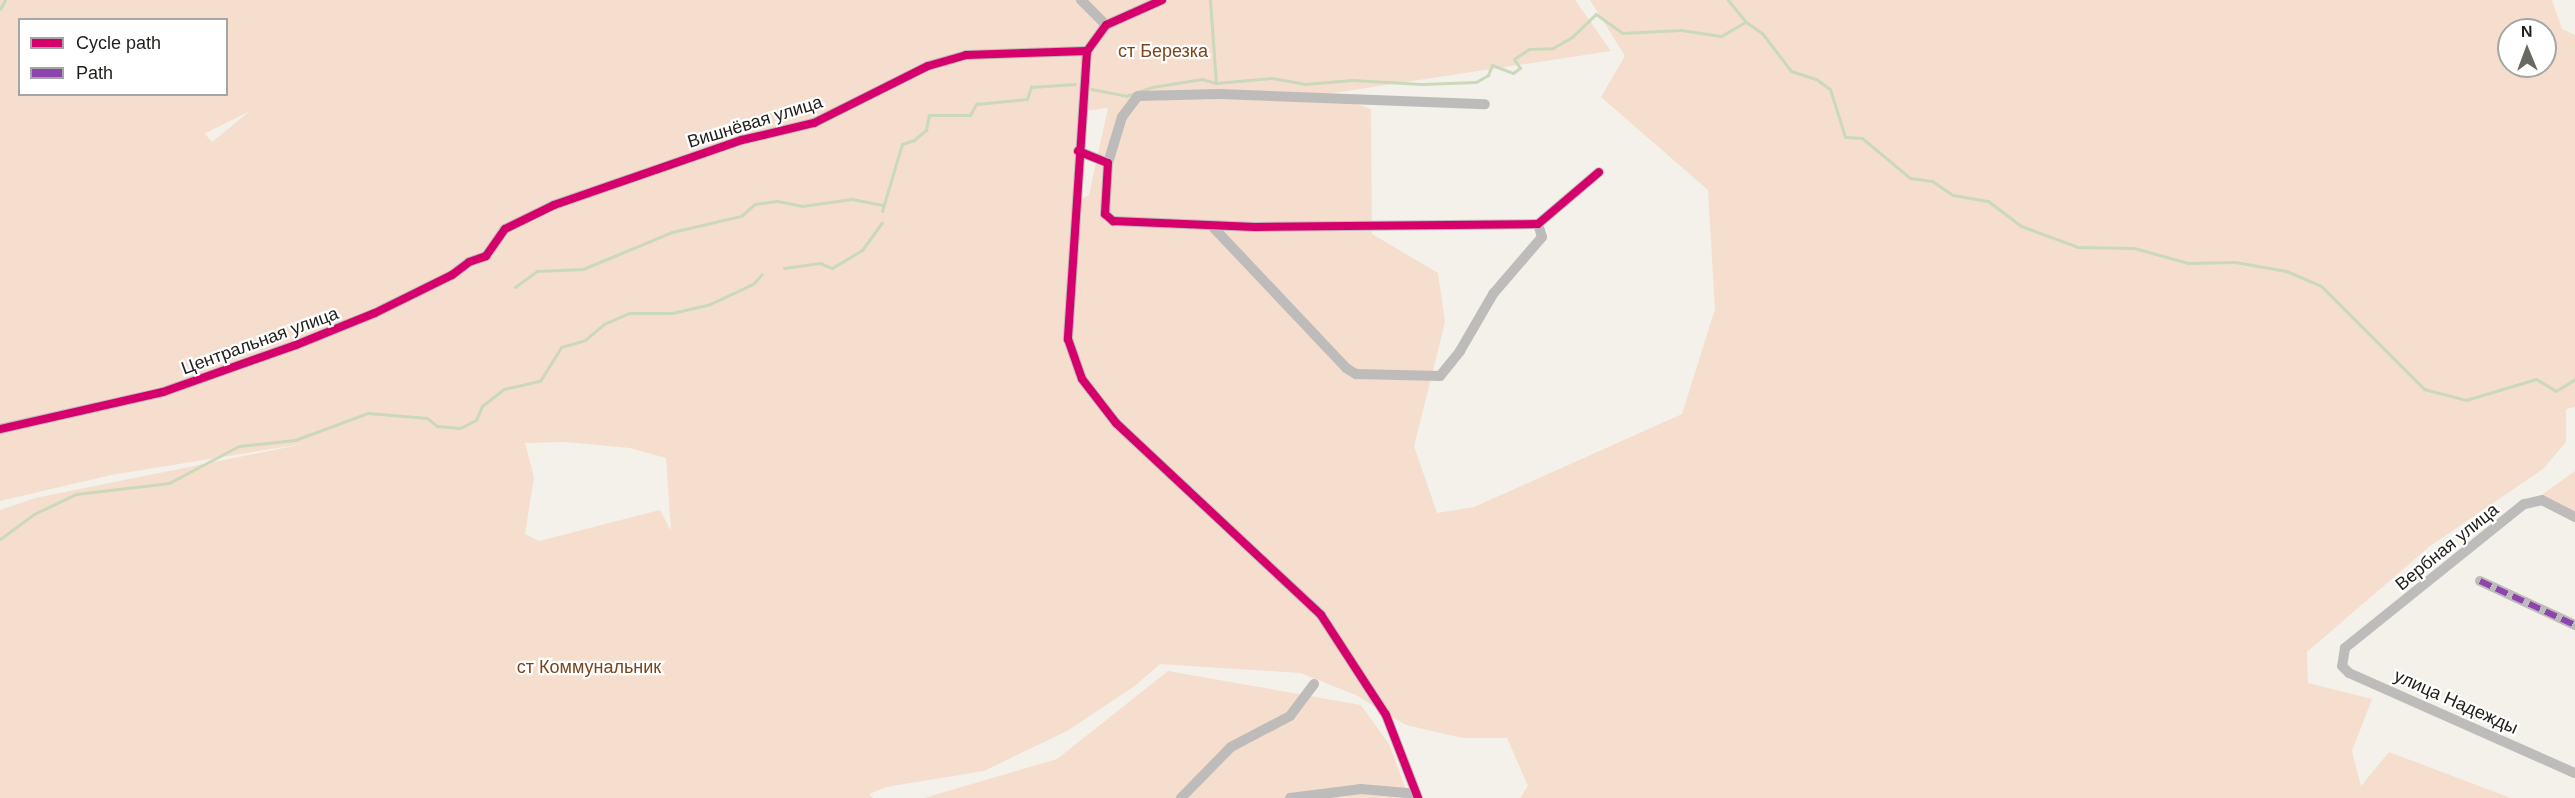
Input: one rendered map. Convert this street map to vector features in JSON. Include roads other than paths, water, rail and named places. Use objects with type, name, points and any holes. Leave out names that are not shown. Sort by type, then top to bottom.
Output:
[{"type":"street","points":[[1081,0],[1106,25]]},
{"type":"street","points":[[1162,0],[1106,25],[1087,51],[1078,152],[1068,339],[1082,379],[1116,423],[1321,615],[1386,715],[1418,798]]},
{"type":"street","name":"Вишнёвая улица","points":[[505,229],[554,205],[698,155],[814,123],[928,66],[957,57],[1087,51]]},
{"type":"street","points":[[1485,104],[1219,94],[1138,96],[1122,117],[1108,163],[1105,214],[1113,221],[1211,225],[1538,224],[1599,172]]},
{"type":"street","points":[[1078,152],[1108,163]]},
{"type":"street","points":[[1211,225],[1346,368],[1356,374],[1440,376],[1460,351],[1493,294],[1542,237],[1538,224]]},
{"type":"street","name":"Центральная улица","points":[[0,429],[163,392],[296,345],[375,313],[452,275],[469,262],[486,256],[505,229]]},
{"type":"street","name":"Вербная улица","points":[[2345,648],[2524,504],[2541,500],[2575,517]]},
{"type":"street","points":[[2480,581],[2575,625]]},
{"type":"street","name":"улица Надежды","points":[[2345,648],[2342,666],[2349,673],[2572,772]]},
{"type":"street","points":[[1181,798],[1231,747],[1290,716],[1314,684]]},
{"type":"street","points":[[2572,772],[2575,760]]},
{"type":"street","points":[[1290,798],[1361,789],[1407,793],[1418,798]]},
{"type":"waterway","points":[[0,9],[5,0]]},
{"type":"waterway","points":[[1210,0],[1216,83]]},
{"type":"waterway","points":[[1728,0],[1746,22],[1762,33],[1791,71],[1816,79],[1830,89],[1845,137],[1862,138],[1910,178],[1932,181],[1953,195],[1988,201],[2021,226],[2078,247],[2134,248],[2188,263],[2235,262],[2286,271],[2321,286],[2424,389],[2466,400],[2536,379],[2556,391],[2575,379]]},
{"type":"waterway","points":[[1091,89],[1126,96],[1152,87],[1202,79],[1216,83],[1272,78],[1305,84],[1352,80],[1422,84],[1476,82],[1488,75],[1492,65],[1513,73],[1520,68],[1514,59],[1529,49],[1553,48],[1572,37],[1596,14],[1622,33],[1681,30],[1721,36],[1745,22]]},
{"type":"waterway","points":[[882,211],[902,144],[914,140],[926,130],[929,115],[970,115],[976,104],[1027,99],[1031,87],[1075,84]]},
{"type":"waterway","points":[[515,287],[537,271],[583,269],[672,232],[741,216],[755,204],[777,201],[802,206],[852,199],[882,205]]},
{"type":"waterway","points":[[784,268],[820,263],[832,268],[862,250],[882,222]]},
{"type":"waterway","points":[[0,539],[34,514],[76,494],[169,483],[239,446],[295,440],[368,413],[427,418],[437,426],[460,428],[476,420],[482,406],[504,389],[540,381],[561,347],[585,340],[604,324],[629,313],[672,313],[710,304],[753,284],[762,274]]},
{"type":"park label","name":"ст Березка","points":[[1163,51]]},
{"type":"park label","name":"ст Коммунальник","points":[[589,667]]}]
